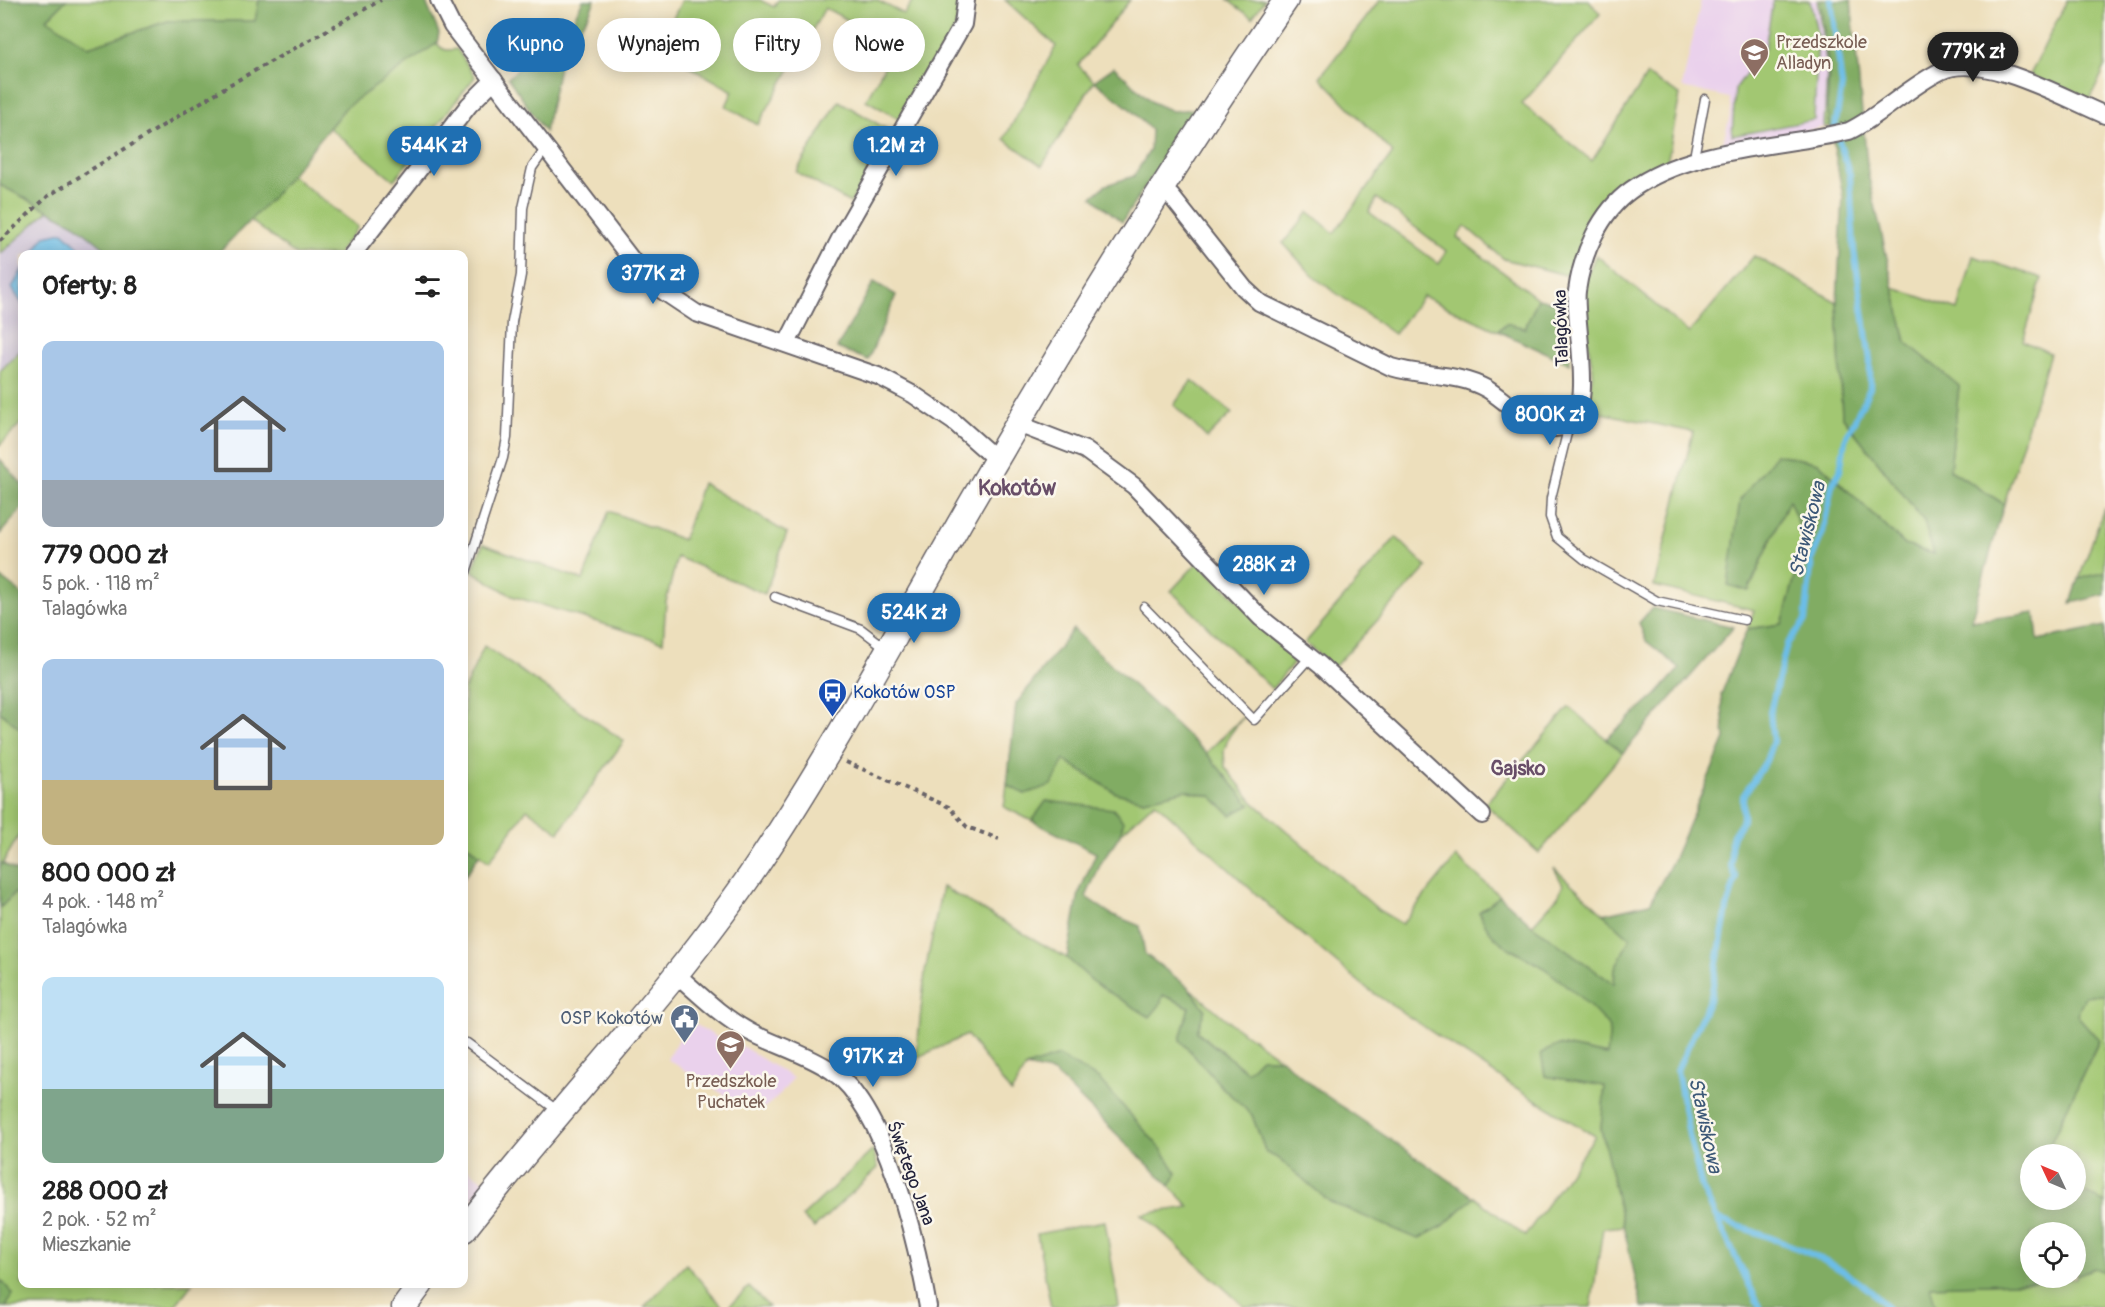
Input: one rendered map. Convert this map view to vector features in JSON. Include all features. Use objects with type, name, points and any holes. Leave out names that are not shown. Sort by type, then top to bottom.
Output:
[{"type":"street","points":[[439,0],[452,26],[648,281],[696,313],[878,376],[914,395],[954,422],[997,460]]},
{"type":"street","points":[[787,343],[842,235],[963,24],[966,0]]},
{"type":"street","points":[[468,1225],[675,973],[755,867],[826,753],[1018,424],[1160,188],[1286,0]]},
{"type":"street","name":"Talagówka","points":[[1569,425],[1578,411],[1582,390],[1576,293],[1580,273],[1593,239],[1607,214],[1629,192],[1657,176],[1697,161],[1766,145],[1849,131],[1867,122],[1926,80],[1942,71],[1963,65],[2007,74],[2105,114]]},
{"type":"street","points":[[356,250],[469,105],[494,80]]},
{"type":"street","points":[[1160,188],[1186,213],[1230,271],[1259,302],[1391,367],[1408,372],[1461,378],[1488,390],[1538,423],[1554,429],[1569,425]]},
{"type":"street","points":[[1018,424],[1085,450],[1134,486],[1261,618],[1310,657],[1482,815]]},
{"type":"street","name":"Świętego Jana","points":[[675,973],[733,1022],[820,1063],[854,1091],[870,1118],[908,1216],[928,1307]]},
{"type":"street","points":[[404,1307],[418,1288]]},
{"type":"lane","points":[[1697,161],[1695,152],[1705,99]]},
{"type":"lane","points":[[468,566],[505,448],[512,322],[521,275],[523,208],[532,168],[546,148]]},
{"type":"lane","points":[[1569,425],[1551,498],[1550,517],[1557,537],[1584,559],[1657,601],[1744,620]]},
{"type":"lane","points":[[775,597],[861,630],[887,649]]},
{"type":"lane","points":[[1144,607],[1254,720],[1310,657]]},
{"type":"lane","points":[[468,1044],[559,1112]]},
{"type":"path","points":[[0,241],[48,196],[238,80],[381,0]]},
{"type":"path","points":[[826,753],[949,807],[967,827],[999,839]]},
{"type":"shaded area","name":"Przedszkole Alladyn","points":[[1701,0],[1817,0],[1827,70],[1824,127],[1722,146],[1731,112],[1729,98],[1682,87]]},
{"type":"shaded area","points":[[49,210],[76,225],[107,250],[18,250],[18,353],[0,371],[0,254]]},
{"type":"shaded area","name":"Przedszkole Puchatek","points":[[690,1021],[733,1047],[742,1046],[793,1078],[780,1095],[764,1108],[751,1108],[731,1099],[667,1059]]},
{"type":"shaded area","points":[[468,1170],[485,1182],[468,1204]]},
{"type":"green space","points":[[0,0],[66,0],[47,19],[88,47],[168,21],[255,21],[259,0],[425,0],[439,33],[437,43],[346,107],[272,198],[221,250],[107,250],[76,225],[0,185]]},
{"type":"green space","points":[[66,0],[259,0],[256,21],[168,21],[88,47],[47,19]]},
{"type":"green space","points":[[583,0],[595,0],[585,20],[574,18]]},
{"type":"green space","points":[[682,0],[760,0],[774,7],[778,0],[876,0],[904,14],[913,0],[961,0],[956,26],[902,121],[866,100],[881,72],[925,72],[925,18],[844,18],[825,8],[819,18],[733,18],[733,72],[788,72],[758,125],[726,106],[733,91],[699,72],[721,72],[721,18],[673,18]]},
{"type":"green space","points":[[1005,0],[1130,0],[1078,65],[1094,81],[1042,166],[1004,139],[1056,46]]},
{"type":"green space","points":[[1228,0],[1265,0],[1252,18]]},
{"type":"green space","points":[[1380,0],[1589,0],[1600,14],[1522,104],[1592,161],[1647,75],[1680,95],[1667,163],[1592,223],[1580,247],[1570,276],[1504,259],[1465,226],[1457,237],[1538,299],[1525,328],[1506,323],[1498,331],[1423,296],[1394,334],[1315,278],[1283,243],[1309,212],[1334,233],[1393,153],[1320,77]],"holes":[[[1377,198],[1446,251],[1439,264],[1369,212]]]},
{"type":"green space","points":[[1773,0],[1810,1],[1818,37],[1814,120],[1732,136],[1735,89],[1765,48]]},
{"type":"green space","points":[[1817,0],[1820,0],[1829,70],[1827,108],[1830,126],[1824,127],[1827,70]]},
{"type":"green space","points":[[1820,0],[1851,0],[1868,174],[1906,342],[1959,386],[1950,470],[2004,504],[1971,621],[2035,613],[2038,640],[2105,626],[2105,995],[2085,996],[2077,1015],[2099,1040],[2050,1144],[2020,1144],[2020,1210],[2086,1210],[2086,1193],[2105,1203],[2105,1272],[2094,1268],[2086,1271],[2086,1222],[2020,1222],[2020,1283],[1930,1286],[1936,1307],[1642,1307],[1601,1128],[1605,1086],[1545,1076],[1541,1053],[1559,1045],[1607,1055],[1610,1028],[1556,977],[1508,948],[1492,934],[1479,912],[1500,896],[1532,925],[1614,984],[1615,969],[1630,938],[1603,914],[1650,903],[1674,858],[1725,739],[1721,695],[1747,629],[1782,624],[1805,541],[1789,500],[1748,591],[1728,585],[1740,500],[1776,454],[1819,463],[1905,545],[1934,554],[1924,521],[1842,416],[1837,302],[1843,197],[1827,108],[1829,70]]},
{"type":"green space","points":[[2067,0],[2105,0],[2105,67],[2089,102],[2030,75]]},
{"type":"green space","points":[[437,43],[445,50],[457,49],[475,77],[394,180],[329,128],[346,107]]},
{"type":"green space","points":[[1114,67],[1152,102],[1172,111],[1196,109],[1122,222],[1092,197],[1106,185],[1134,176],[1150,150],[1151,130],[1130,109],[1094,81]]},
{"type":"green space","points":[[515,72],[558,72],[545,132],[508,78]]},
{"type":"green space","points":[[839,101],[895,134],[850,203],[796,172]]},
{"type":"green space","points":[[291,175],[358,227],[341,250],[289,250],[250,220]]},
{"type":"green space","points":[[0,185],[49,210],[0,254]]},
{"type":"green space","points":[[1596,255],[1689,333],[1754,256],[1837,302],[1842,416],[1924,521],[1934,554],[1906,546],[1819,463],[1776,454],[1749,591],[1789,499],[1805,541],[1782,624],[1747,629],[1754,610],[1654,586],[1693,432],[1587,410],[1593,371],[1584,321],[1585,280]]},
{"type":"green space","points":[[1973,256],[2042,278],[2023,341],[2050,353],[2004,504],[1950,470],[1959,386],[1906,342],[1894,288],[1958,310]]},
{"type":"green space","points":[[874,282],[896,295],[868,360],[837,348]]},
{"type":"green space","points":[[1538,299],[1567,305],[1570,364],[1498,331],[1506,323],[1525,328]]},
{"type":"green space","points":[[18,353],[18,426],[0,445],[0,371]]},
{"type":"green space","points":[[1192,380],[1232,413],[1207,438],[1174,405]]},
{"type":"green space","points":[[0,459],[18,479],[18,513],[0,534]]},
{"type":"green space","points":[[702,483],[787,533],[765,594],[677,557],[666,602],[663,642],[512,596],[472,571],[483,544],[583,580],[609,511],[683,540]]},
{"type":"green space","points":[[2104,508],[2105,572],[2079,579]]},
{"type":"green space","points":[[1396,537],[1427,567],[1334,667],[1305,643]]},
{"type":"green space","points":[[1198,562],[1298,657],[1272,689],[1171,591]]},
{"type":"green space","points":[[2105,572],[2105,595],[2071,603],[2079,579]]},
{"type":"green space","points":[[0,577],[18,591],[18,727],[0,712]]},
{"type":"green space","points":[[1652,608],[1734,627],[1623,753],[1606,739],[1656,695],[1680,668],[1646,641],[1639,623]]},
{"type":"green space","points":[[1073,629],[1206,753],[1250,805],[1231,815],[1211,796],[1185,790],[1144,800],[1116,793],[1064,760],[1052,785],[1025,794],[1007,785],[1016,704]]},
{"type":"green space","points":[[484,646],[624,741],[559,832],[527,809],[489,862],[468,845],[468,681]]},
{"type":"green space","points":[[1569,707],[1623,753],[1539,853],[1485,804]]},
{"type":"green space","points":[[0,712],[18,727],[18,837],[0,868]]},
{"type":"green space","points":[[1243,717],[1229,736],[1224,751],[1225,767],[1253,802],[1380,911],[1402,924],[1456,857],[1500,896],[1479,912],[1511,950],[1546,969],[1585,1000],[1610,1028],[1608,1055],[1559,1045],[1545,1076],[1605,1086],[1601,1129],[1625,1226],[1603,1228],[1591,1307],[1245,1307],[1142,1214],[1190,1207],[1170,1186],[1177,1173],[1058,1056],[1026,1067],[1011,1093],[967,1035],[916,1058],[925,972],[942,887],[1067,958],[1097,985],[1163,995],[1189,1007],[1180,1040],[1223,1088],[1252,1115],[1266,1153],[1443,1226],[1474,1197],[1525,1236],[1595,1136],[1510,1084],[1369,990],[1278,914],[1155,802],[1121,833],[1123,821],[1073,805],[1047,801],[1032,821],[1004,807],[1007,785],[1025,794],[1064,760],[1116,793],[1144,800],[1185,790],[1250,805],[1206,753]]},
{"type":"green space","points":[[1046,801],[1113,809],[1123,821],[1121,833],[1101,863],[1086,897],[1111,914],[1140,926],[1145,954],[1187,986],[1205,1009],[1197,1032],[1247,1072],[1261,1058],[1280,1058],[1318,1090],[1474,1197],[1443,1226],[1418,1239],[1330,1202],[1278,1158],[1266,1153],[1252,1115],[1223,1088],[1180,1040],[1189,1007],[1163,995],[1160,1005],[1150,1017],[1097,985],[1067,958],[1079,893],[1096,853],[1032,821]]},
{"type":"green space","points":[[468,845],[479,855],[468,872]]},
{"type":"green space","points":[[2,863],[18,872],[18,894],[15,893],[0,908]]},
{"type":"green space","points":[[1554,868],[1630,938],[1615,969],[1614,985],[1532,925],[1558,896],[1563,885]]},
{"type":"green space","points":[[15,892],[18,894],[18,1288],[189,1288],[174,1307],[6,1307],[13,1294],[0,1279],[0,908]]},
{"type":"green space","points":[[1187,986],[1234,1026],[1280,1058],[1261,1058],[1247,1072],[1197,1031],[1205,1009]]},
{"type":"green space","points":[[2105,995],[2105,1203],[2086,1193],[2086,1144],[2050,1144],[2099,1041],[2077,1015],[2085,996]]},
{"type":"green space","points":[[1058,1056],[1099,1079],[1162,1150],[1177,1173],[1170,1186],[1054,1073],[1026,1067]]},
{"type":"green space","points":[[873,1150],[878,1168],[814,1228],[802,1217]]},
{"type":"green space","points":[[1105,1221],[1119,1307],[1051,1307],[1037,1234]]},
{"type":"green space","points":[[686,1264],[723,1307],[644,1307]]},
{"type":"green space","points":[[2094,1268],[2105,1272],[2105,1307],[1936,1307],[1929,1286],[2020,1283],[2020,1288],[2086,1288],[2086,1271]]},
{"type":"green space","points":[[0,1279],[13,1294],[6,1307],[0,1307]]},
{"type":"green space","points":[[749,1287],[769,1307],[728,1307]]},
{"type":"water","points":[[63,232],[80,250],[35,250],[45,236]]},
{"type":"water","points":[[18,277],[18,298],[12,288]]},
{"type":"waterway","name":"Stawiskowa","points":[[1760,1307],[1702,1188],[1677,1070],[1711,996],[1727,908],[1736,878],[1731,865],[1731,843],[1733,835],[1743,820],[1743,796],[1766,761],[1773,741],[1770,712],[1787,644],[1805,621],[1812,558],[1823,532],[1832,485],[1840,471],[1845,440],[1870,388],[1870,360],[1854,250],[1850,176],[1835,127],[1842,86],[1831,0]]},
{"type":"waterway","points":[[1720,1220],[1787,1244],[1831,1264],[1851,1276],[1887,1307]]},
{"type":"place","name":"Przedszkole Alladyn","points":[[1755,78]]},
{"type":"place","name":"Kokotów OSP","points":[[832,718]]},
{"type":"place","name":"OSP Kokotów","points":[[684,1044]]},
{"type":"place","name":"Przedszkole Puchatek","points":[[731,1070]]},
{"type":"district","name":"Kokotów","points":[[1017,488]]},
{"type":"district","name":"Gajsko","points":[[1518,768]]}]
